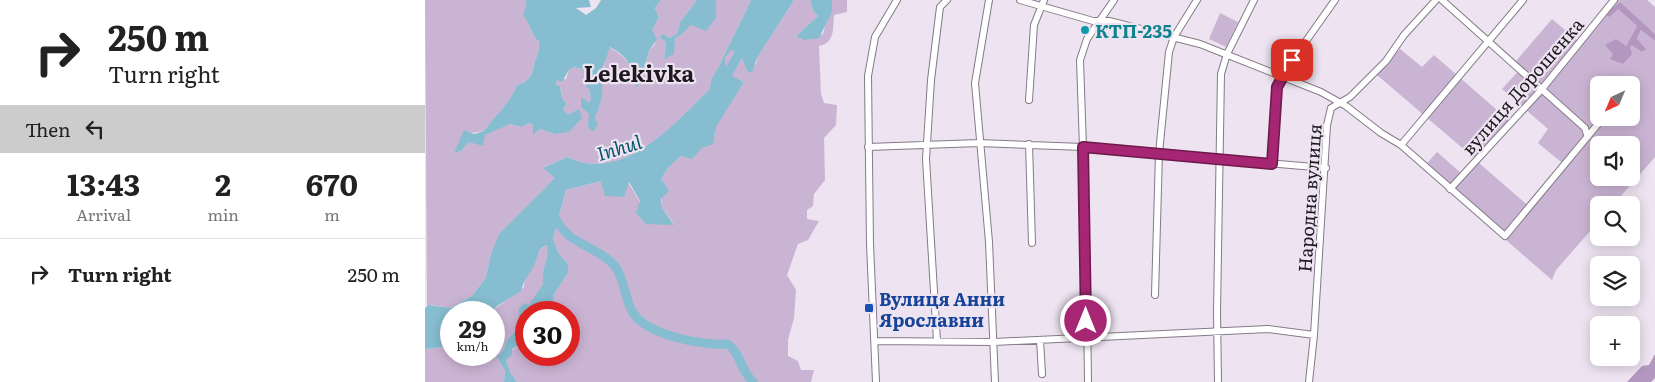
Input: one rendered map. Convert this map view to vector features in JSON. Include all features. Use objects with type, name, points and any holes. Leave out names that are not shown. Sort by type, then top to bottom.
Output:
[{"type":"street","points":[[877,382],[868,76],[875,38],[897,0]]},
{"type":"street","points":[[937,341],[927,188],[928,146],[931,80],[939,7],[947,0]]},
{"type":"street","points":[[989,0],[975,83],[989,242],[995,382]]},
{"type":"street","points":[[1020,0],[1044,3],[1093,20],[1173,37],[1227,54],[1282,75],[1340,102],[1401,145],[1505,236],[1583,144],[1587,135],[1595,126]]},
{"type":"street","points":[[1088,382],[1086,236],[1080,60],[1087,39],[1114,0]]},
{"type":"street","points":[[1155,295],[1159,153],[1169,52],[1173,37],[1197,0]]},
{"type":"street","points":[[1218,382],[1217,312],[1221,74],[1227,54],[1254,0]]},
{"type":"street","points":[[1272,164],[1277,87],[1282,75],[1335,0]]},
{"type":"street","name":"Народна вулиця","points":[[1309,382],[1315,335],[1327,125],[1331,108],[1349,97],[1386,61],[1404,35],[1436,0]]},
{"type":"street","points":[[1442,0],[1585,128],[1587,135]]},
{"type":"street","points":[[1401,145],[1523,0]]},
{"type":"street","name":"вулиця Дорошенка","points":[[1450,189],[1542,89],[1614,0]]},
{"type":"street","points":[[1029,100],[1035,25],[1044,3]]},
{"type":"street","points":[[869,147],[979,143],[1029,144],[1159,153],[1326,168]]},
{"type":"street","points":[[1029,144],[1032,243]]},
{"type":"street","points":[[875,341],[994,342],[1267,329],[1315,335]]},
{"type":"street","points":[[1040,340],[1042,374]]},
{"type":"shaded area","points":[[425,0],[525,0],[530,28],[539,42],[529,78],[517,85],[506,104],[484,131],[464,134],[454,153],[461,151],[469,142],[510,124],[522,127],[529,123],[533,125],[533,134],[540,129],[554,134],[578,110],[568,116],[563,109],[567,104],[562,98],[560,86],[555,84],[556,80],[566,79],[569,70],[574,67],[582,69],[593,82],[589,89],[591,100],[588,102],[595,118],[609,47],[620,54],[631,67],[635,85],[638,87],[649,51],[655,44],[652,30],[659,17],[655,8],[661,0],[697,0],[680,22],[677,34],[669,38],[659,37],[666,42],[664,59],[675,38],[680,36],[691,25],[716,18],[716,0],[751,0],[713,78],[710,89],[680,118],[664,133],[628,157],[608,163],[588,163],[567,157],[543,168],[556,178],[540,193],[491,254],[486,277],[472,296],[463,301],[440,301],[440,306],[430,305],[427,309]]},
{"type":"shaded area","points":[[794,0],[810,0],[813,11],[818,16],[796,36],[806,39],[823,34],[827,19],[832,12],[832,0],[847,0],[847,12],[834,15],[831,38],[828,42],[819,46],[821,94],[824,103],[837,105],[836,125],[824,138],[825,180],[814,194],[813,206],[807,210],[807,219],[819,221],[808,240],[798,244],[787,275],[796,290],[794,318],[788,340],[788,356],[798,361],[801,370],[814,370],[811,382],[517,382],[510,372],[506,360],[515,348],[515,366],[580,366],[580,301],[553,301],[553,296],[568,273],[568,264],[559,254],[553,239],[566,190],[601,181],[628,182],[640,202],[674,224],[662,208],[661,179],[668,168],[681,156],[702,148],[715,136],[715,127],[744,82],[727,73],[725,58],[731,49],[742,55],[747,71],[756,64],[757,58]]},
{"type":"shaded area","points":[[1611,0],[1647,0],[1655,7],[1655,34],[1619,2],[1618,9],[1637,26],[1626,46],[1610,58],[1633,44],[1642,52],[1637,39],[1641,30],[1655,41],[1655,157],[1640,174],[1640,136],[1590,136],[1590,186],[1630,186],[1621,196],[1590,196],[1590,231],[1556,270],[1552,280],[1423,168],[1437,152],[1461,173],[1474,158],[1377,75],[1400,49],[1422,67],[1434,55],[1513,124],[1479,163],[1532,209],[1566,166],[1538,143],[1548,129],[1502,89],[1522,67],[1516,61],[1552,19],[1578,41]]},
{"type":"shaded area","points":[[1620,2],[1655,34],[1655,41],[1641,30],[1637,39],[1646,49],[1642,52],[1632,45],[1630,47],[1632,54],[1623,64],[1610,59],[1613,54],[1605,45],[1616,39],[1626,46],[1637,26],[1618,9],[1609,17],[1606,14]]},
{"type":"shaded area","points":[[1220,13],[1238,22],[1226,47],[1209,39]]},
{"type":"shaded area","points":[[548,245],[543,284],[534,301],[515,301],[515,333],[507,340],[505,346],[505,301],[524,287],[526,277],[540,249]]},
{"type":"shaded area","points":[[440,347],[440,366],[502,366],[505,371],[504,382],[425,382],[425,349]]},
{"type":"shaded area","points":[[1655,354],[1655,378],[1651,382],[1627,382],[1642,366],[1649,365]]},
{"type":"water","points":[[525,0],[589,0],[591,7],[576,8],[586,15],[596,8],[601,0],[661,0],[655,8],[659,17],[652,30],[657,39],[649,51],[638,87],[635,86],[633,73],[628,62],[621,54],[610,47],[603,67],[602,97],[595,118],[598,124],[593,132],[588,127],[589,114],[581,107],[581,97],[588,102],[591,100],[589,89],[586,87],[587,84],[592,82],[582,69],[574,67],[569,70],[562,82],[557,80],[555,84],[560,86],[562,98],[567,104],[563,109],[568,115],[579,109],[582,118],[569,132],[554,134],[540,129],[533,135],[533,125],[529,123],[522,127],[510,124],[485,135],[483,146],[469,142],[461,151],[454,153],[464,130],[474,134],[484,131],[506,104],[517,85],[527,80],[530,76],[539,42],[523,15],[526,7]]},
{"type":"water","points":[[697,0],[716,0],[716,18],[706,31],[691,25],[680,36],[675,38],[674,54],[664,59],[666,42],[659,37],[663,34],[669,38],[677,34],[680,22]]},
{"type":"water","points":[[751,0],[794,0],[757,58],[752,73],[747,71],[741,55],[731,50],[725,58],[727,73],[744,82],[716,127],[713,144],[702,148],[692,159],[681,156],[668,168],[661,179],[669,191],[661,199],[662,208],[674,225],[646,224],[636,213],[640,201],[629,182],[624,197],[605,196],[601,181],[566,190],[553,239],[559,254],[568,264],[568,273],[553,296],[553,301],[532,301],[543,284],[547,245],[540,249],[534,266],[521,291],[505,301],[463,301],[472,296],[486,277],[491,254],[499,234],[555,178],[543,168],[567,157],[588,163],[608,163],[628,157],[664,133],[710,89],[712,78]]},
{"type":"water","points":[[810,0],[832,0],[832,12],[819,38],[804,40],[796,36],[818,16],[813,11]]},
{"type":"water","points":[[429,305],[440,307],[440,347],[425,349],[425,308]]},
{"type":"water","points":[[515,332],[515,347],[512,349],[512,355],[506,360],[510,372],[517,382],[504,382],[505,371],[502,366],[505,366],[505,346],[507,340]]},
{"type":"waterway","name":"Inhul","points":[[722,84],[745,43]]},
{"type":"waterway","points":[[554,215],[566,233],[573,239],[604,256],[612,263],[619,273],[631,309],[637,318],[647,326],[674,337],[704,343],[728,344],[753,382]]},
{"type":"place","name":"КТП-235","points":[[1085,30]]},
{"type":"place","name":"Вулиця Анни Ярославни","points":[[869,308]]},
{"type":"district","name":"Lelekіvka","points":[[639,72]]},
{"type":"route","points":[[1086,321],[1083,147],[1272,164],[1277,87],[1292,60]]}]
